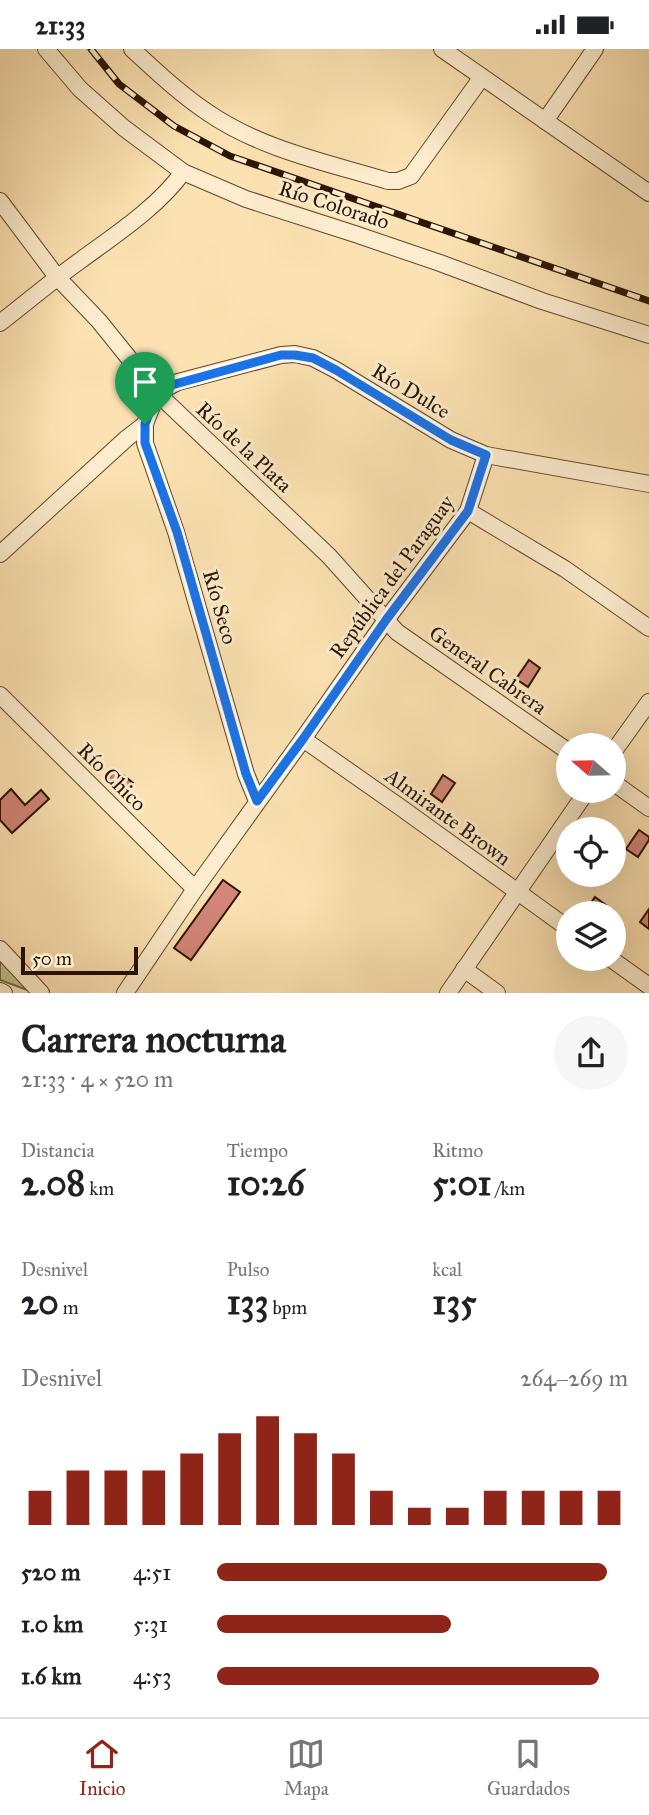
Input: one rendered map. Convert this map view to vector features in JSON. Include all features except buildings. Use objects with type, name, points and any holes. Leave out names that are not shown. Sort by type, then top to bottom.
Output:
[{"type":"street","name":"Río Colorado","points":[[46,49],[80,89],[124,128],[183,173],[246,199],[355,233],[542,301],[649,335]]},
{"type":"street","points":[[132,49],[185,97],[233,127],[277,147],[388,181],[398,181],[411,176],[482,77]]},
{"type":"street","points":[[442,49],[649,193]]},
{"type":"street","points":[[545,121],[595,49]]},
{"type":"street","points":[[0,323],[119,232],[173,187],[183,173]]},
{"type":"street","name":"Río de la Plata","points":[[0,201],[57,277],[99,321],[157,393],[329,557],[386,620]]},
{"type":"street","name":"Río Dulce","points":[[157,393],[178,382],[281,355],[313,358],[451,440],[486,455],[649,484]]},
{"type":"street","points":[[0,554],[145,424],[157,393]]},
{"type":"street","name":"Río Seco","points":[[145,424],[145,443],[177,532],[246,774],[257,801]]},
{"type":"street","name":"República del Paraguay","points":[[124,992],[386,620],[468,511],[486,455]]},
{"type":"street","points":[[468,511],[565,569],[649,628]]},
{"type":"street","name":"General Cabrera","points":[[386,620],[397,632],[556,742]]},
{"type":"street","name":"Río Chico","points":[[0,695],[195,889]]},
{"type":"street","points":[[626,734],[649,702]]},
{"type":"street","name":"Almirante Brown","points":[[303,739],[556,920]]},
{"type":"street","points":[[626,792],[649,808]]},
{"type":"street","points":[[447,992],[579,803]]},
{"type":"street","points":[[0,949],[41,992]]},
{"type":"street","points":[[464,969],[497,992]]},
{"type":"street","points":[[626,970],[649,986]]},
{"type":"green space","points":[[0,959],[33,992],[0,980]]},
{"type":"railway","points":[[91,49],[119,84],[174,126],[230,156],[649,301]]},
{"type":"route","points":[[281,355],[295,355],[313,358],[336,370],[451,440],[486,455],[468,511],[386,620],[257,801],[246,774],[177,532],[145,443],[145,424],[157,393],[168,386],[281,355]]}]
